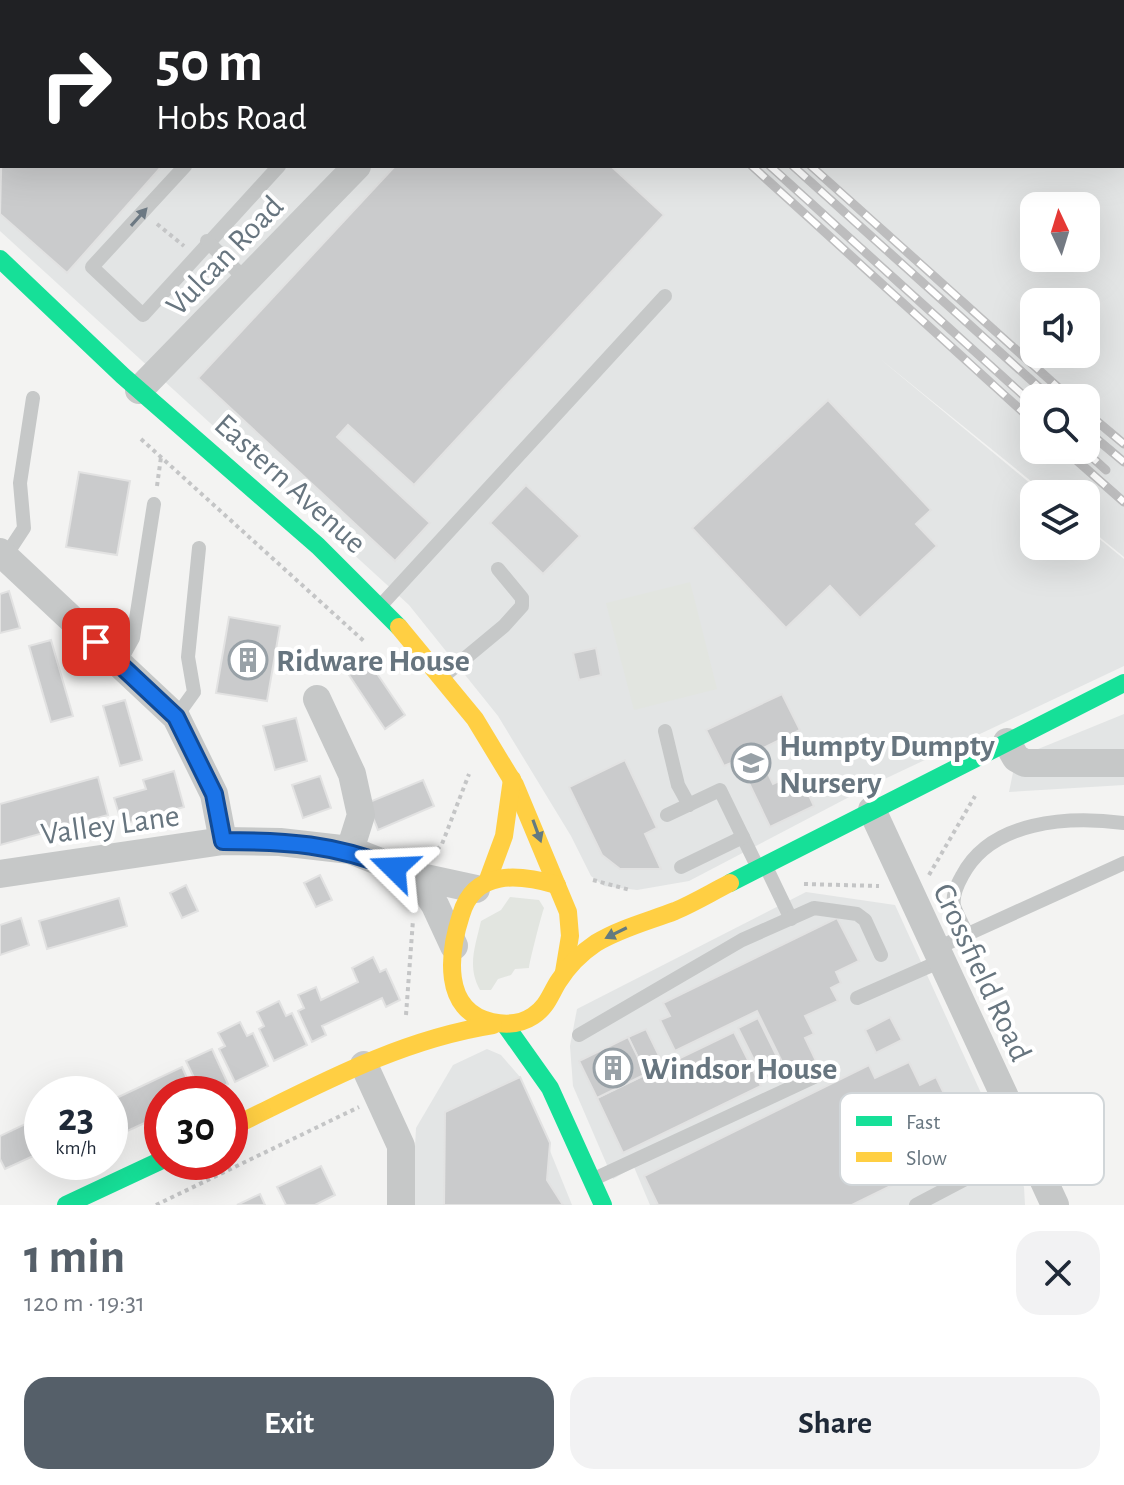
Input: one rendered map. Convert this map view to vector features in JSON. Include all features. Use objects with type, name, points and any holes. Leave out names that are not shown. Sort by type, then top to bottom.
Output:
[{"type":"main road","name":"Eastern Avenue","points":[[0,259],[139,390],[283,513],[381,606],[482,730],[532,815],[560,892]]},
{"type":"main road","points":[[248,1120],[408,1044],[446,1031],[500,1026],[546,1006],[564,972],[587,950],[614,932],[677,910],[1124,683]]},
{"type":"main road","points":[[439,1001],[453,961],[461,910],[482,885],[504,836],[512,779]]},
{"type":"main road","points":[[482,885],[508,874],[584,901]]},
{"type":"main road","points":[[560,892],[572,937],[564,972]]},
{"type":"main road","points":[[624,908],[677,910]]},
{"type":"main road","points":[[453,961],[466,1008],[481,1022],[500,1026],[519,1039],[556,1104],[603,1205]]},
{"type":"main road","points":[[549,1022],[553,991]]},
{"type":"main road","points":[[408,1044],[426,1021]]},
{"type":"main road","points":[[549,1053],[556,1104]]},
{"type":"main road","points":[[66,1205],[144,1168]]},
{"type":"street","name":"Vulcan Road","points":[[139,390],[248,282],[355,168]]},
{"type":"street","points":[[2,554],[176,717],[214,794],[223,841]]},
{"type":"street","points":[[317,699],[352,774],[361,815],[350,850]]},
{"type":"street","points":[[1007,742],[1016,758],[1025,763],[1124,763]]},
{"type":"street","name":"Crossfield Road","points":[[872,810],[1001,1093]]},
{"type":"street","name":"Valley Lane","points":[[0,874],[223,841],[280,842],[350,850],[416,876],[482,885]]},
{"type":"street","points":[[416,876],[435,905],[453,961]]},
{"type":"street","points":[[364,1065],[401,1146],[401,1205]]},
{"type":"street","name":"Crossfield Road","points":[[1045,1185],[1055,1205]]},
{"type":"lane","points":[[183,168],[92,267],[143,315],[197,257],[207,241],[277,168]]},
{"type":"lane","points":[[207,241],[248,282]]},
{"type":"lane","points":[[381,606],[665,296]]},
{"type":"lane","points":[[2,554],[24,528],[20,483],[33,398]]},
{"type":"lane","points":[[119,663],[133,638],[154,504]]},
{"type":"lane","points":[[176,717],[194,692],[188,657],[199,548]]},
{"type":"lane","points":[[442,678],[504,626],[522,606],[522,598],[498,569]]},
{"type":"lane","points":[[665,731],[675,778],[689,805]]},
{"type":"lane","points":[[667,815],[720,790],[743,837],[791,919]]},
{"type":"lane","points":[[967,934],[954,906],[954,895],[976,854],[989,843],[1011,832],[1051,823],[1101,820],[1124,823]]},
{"type":"lane","points":[[681,867],[743,837]]},
{"type":"lane","points":[[857,998],[938,955],[967,934],[1124,863]]},
{"type":"lane","points":[[579,1035],[742,940],[814,908],[857,914],[865,920],[881,955]]},
{"type":"lane","points":[[592,1180],[825,1072]]},
{"type":"lane","points":[[916,1205],[954,1185]]},
{"type":"path","points":[[143,212],[197,257]]},
{"type":"path","points":[[138,436],[373,649]]},
{"type":"path","points":[[154,504],[161,457]]},
{"type":"path","points":[[408,1044],[416,876],[442,844],[470,778],[468,766]]},
{"type":"path","points":[[781,899],[806,883],[890,887],[925,881],[981,785]]},
{"type":"path","points":[[586,877],[606,886],[638,891]]},
{"type":"path","points":[[156,1205],[379,1097]]},
{"type":"shaded area","points":[[0,168],[1124,168],[1124,557],[1100,537],[1100,480],[1030,480],[879,358],[1026,480],[1020,480],[1020,560],[1100,560],[1100,539],[1124,559],[1124,666],[874,784],[689,881],[637,890],[604,886],[591,876],[571,836],[498,716],[409,605],[0,231]]},
{"type":"shaded area","points":[[690,582],[717,689],[634,710],[606,603]]},
{"type":"shaded area","points":[[1124,714],[1124,785],[1009,792],[1016,758]]},
{"type":"shaded area","points":[[806,892],[895,905],[981,1093],[840,1093],[840,1185],[1023,1185],[1025,1205],[650,1205],[634,1167],[613,1179],[573,1086],[570,1046],[577,1009]]},
{"type":"shaded area","points":[[510,897],[539,900],[544,908],[529,968],[515,969],[511,975],[498,979],[491,990],[480,990],[473,965],[481,921],[501,910]]},
{"type":"shaded area","points":[[487,1049],[501,1055],[520,1077],[572,1205],[412,1205],[416,1128],[453,1065]]},
{"type":"building","points":[[1,168],[160,168],[67,273],[0,214]]},
{"type":"building","points":[[393,168],[613,168],[664,215],[414,485],[348,425],[337,437],[430,523],[395,561],[198,378]]},
{"type":"building","points":[[828,400],[931,510],[916,524],[937,546],[860,618],[830,586],[786,628],[692,528]]},
{"type":"building","points":[[79,472],[130,481],[117,555],[66,547]]},
{"type":"building","points":[[526,485],[580,536],[543,574],[490,523]]},
{"type":"building","points":[[9,591],[20,628],[0,633],[0,594]]},
{"type":"building","name":"Ridware House","points":[[229,617],[280,626],[267,701],[216,693]]},
{"type":"building","points":[[51,640],[73,716],[51,722],[29,646]]},
{"type":"building","points":[[596,648],[601,675],[579,680],[573,653]]},
{"type":"building","points":[[363,653],[405,715],[385,729],[343,666]]},
{"type":"building","name":"Humpty Dumpty Nursery","points":[[782,694],[800,730],[757,751],[773,784],[798,772],[814,806],[770,827],[738,760],[724,766],[706,730]]},
{"type":"building","points":[[125,700],[142,760],[120,766],[103,706]]},
{"type":"building","points":[[296,718],[307,761],[275,770],[263,726]]},
{"type":"building","points":[[625,760],[657,828],[645,834],[661,869],[620,869],[602,855],[569,787]]},
{"type":"building","points":[[174,771],[184,807],[122,824],[114,798],[146,789],[143,780]]},
{"type":"building","points":[[320,776],[331,808],[303,818],[292,785]]},
{"type":"building","points":[[98,777],[108,815],[0,845],[0,804]]},
{"type":"building","points":[[423,780],[434,806],[378,830],[367,803]]},
{"type":"building","points":[[320,875],[332,900],[316,907],[304,883]]},
{"type":"building","points":[[186,885],[198,911],[182,918],[170,893]]},
{"type":"building","points":[[119,898],[127,926],[47,949],[39,921]]},
{"type":"building","points":[[21,918],[29,945],[0,955],[0,925]]},
{"type":"building","points":[[837,918],[859,961],[836,972],[841,983],[831,988],[838,1001],[805,1016],[814,1034],[805,1038],[818,1065],[790,1078],[757,1011],[675,1051],[660,1020],[670,1016],[663,1003]]},
{"type":"building","points":[[373,957],[380,972],[386,969],[400,1000],[386,1007],[382,998],[322,1026],[326,1035],[312,1042],[298,1011],[304,1008],[298,995],[316,987],[321,1000],[358,982],[352,968]]},
{"type":"building","points":[[279,1001],[286,1016],[292,1013],[307,1045],[274,1061],[259,1029],[264,1026],[257,1012]]},
{"type":"building","points":[[890,1017],[902,1040],[876,1053],[865,1030]]},
{"type":"building","points":[[758,1018],[784,1071],[764,1080],[738,1028]]},
{"type":"building","points":[[240,1022],[247,1036],[253,1033],[268,1066],[247,1076],[232,1076],[219,1049],[225,1046],[218,1033]]},
{"type":"building","points":[[646,1029],[664,1066],[646,1074],[628,1037]]},
{"type":"building","points":[[734,1032],[761,1086],[623,1153],[597,1098]]},
{"type":"building","name":"Windsor House","points":[[628,1037],[646,1074],[597,1098],[579,1061]]},
{"type":"building","points":[[212,1049],[224,1076],[193,1076],[186,1061]]},
{"type":"building","points":[[909,1062],[920,1085],[936,1077],[944,1093],[840,1093],[840,1185],[893,1185],[852,1205],[658,1205],[644,1176],[869,1065],[875,1078]]},
{"type":"building","points":[[182,1067],[186,1076],[163,1076]]},
{"type":"building","points":[[520,1077],[550,1143],[547,1180],[563,1205],[444,1205],[445,1112]]},
{"type":"building","points":[[144,1085],[144,1123],[128,1131],[128,1092]]},
{"type":"building","points":[[24,1125],[24,1160],[5,1169],[0,1159],[0,1136]]},
{"type":"building","points":[[321,1166],[335,1195],[315,1205],[286,1205],[277,1187]]},
{"type":"building","points":[[260,1194],[265,1205],[237,1205]]},
{"type":"railway","points":[[754,168],[1020,409]]},
{"type":"railway","points":[[772,168],[1020,392]]},
{"type":"railway","points":[[795,168],[1035,384]]},
{"type":"railway","points":[[813,168],[1054,384]]},
{"type":"railway","points":[[1100,424],[1124,444]]},
{"type":"railway","points":[[1100,442],[1124,462]]},
{"type":"railway","points":[[1081,464],[1124,502]]},
{"type":"railway","points":[[1099,464],[1106,470]]},
{"type":"traffic: fast","points":[[0,259],[123,376],[318,546],[399,627]]},
{"type":"traffic: fast","points":[[730,883],[1124,683]]},
{"type":"traffic: fast","points":[[506,1026],[550,1088],[603,1205]]},
{"type":"traffic: fast","points":[[66,1205],[144,1168]]},
{"type":"traffic: slow","points":[[399,627],[475,719],[515,785],[568,912],[570,936],[564,972]]},
{"type":"traffic: slow","points":[[487,882],[504,836],[512,779]]},
{"type":"traffic: slow","points":[[557,885],[528,879],[500,879],[487,882],[467,900],[454,946],[453,978],[464,1006],[476,1016],[503,1023],[528,1019],[545,1005],[570,965],[596,943],[682,908],[730,883]]},
{"type":"traffic: slow","points":[[248,1119],[391,1053],[458,1032],[493,1025]]},
{"type":"place","name":"Ridware House","points":[[248,660]]},
{"type":"place","name":"Humpty Dumpty Nursery","points":[[751,763]]},
{"type":"place","name":"Windsor House","points":[[613,1068]]},
{"type":"route","points":[[96,642],[176,717],[214,794],[223,841],[280,842],[350,850],[394,868]]}]
